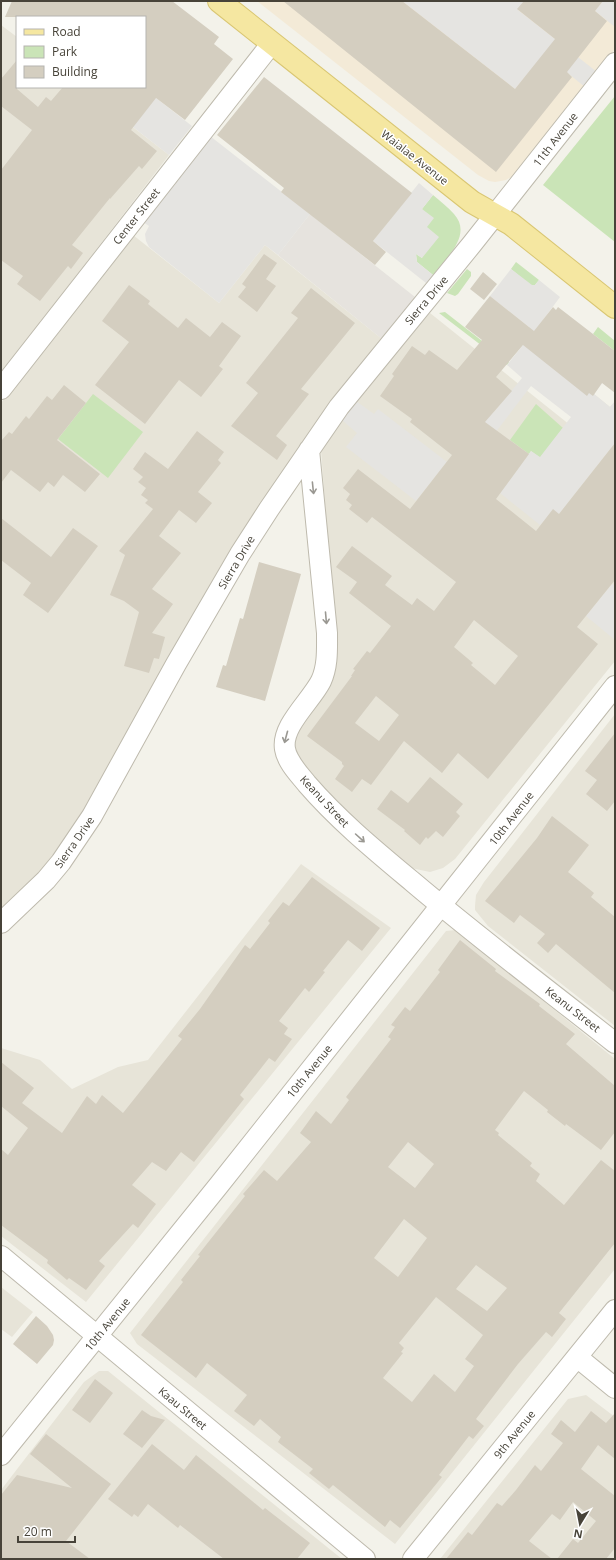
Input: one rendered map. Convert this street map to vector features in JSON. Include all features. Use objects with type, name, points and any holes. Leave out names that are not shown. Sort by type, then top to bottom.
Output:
[{"type":"main road","name":"Waialae Avenue","points":[[220,1],[472,202],[511,224],[615,307]]},
{"type":"street","name":"Center Street","points":[[1,389],[272,43]]},
{"type":"street","name":"11th Avenue","points":[[495,215],[615,63]]},
{"type":"street","name":"Sierra Drive","points":[[1,923],[46,880],[61,862],[92,816],[215,597],[269,509],[339,407],[495,215]]},
{"type":"street","name":"Keanu Street","points":[[309,450],[327,633],[327,651],[324,672],[320,681],[288,730],[284,742],[285,753],[294,768],[312,790],[374,851],[615,1043]]},
{"type":"street","name":"10th Avenue","points":[[1,1455],[442,906],[615,686]]},
{"type":"street","name":"Kaau Street","points":[[1,1256],[365,1559]]},
{"type":"street","name":"9th Avenue","points":[[413,1559],[615,1310]]},
{"type":"street","points":[[577,1358],[615,1388]]},
{"type":"shaded area","points":[[257,1],[615,1],[615,49],[515,175],[506,180],[495,182],[489,181],[478,175]]},
{"type":"shaded area","points":[[402,1],[524,1],[518,10],[597,72],[585,87],[544,54],[515,89]]},
{"type":"shaded area","points":[[603,1],[615,1],[615,27],[595,11]]},
{"type":"shaded area","points":[[1,25],[16,36],[16,88],[82,88],[169,155],[1,373]]},
{"type":"shaded area","points":[[156,98],[192,126],[169,155],[102,103]]},
{"type":"shaded area","points":[[210,136],[310,214],[278,255],[265,245],[219,303],[149,247],[145,234],[149,226],[143,222]]},
{"type":"shaded area","points":[[419,183],[433,195],[422,209],[434,218],[427,227],[439,237],[422,258],[416,254],[417,262],[433,275],[426,283],[373,241]]},
{"type":"shaded area","points":[[310,214],[415,297],[382,339],[278,255]]},
{"type":"shaded area","points":[[133,235],[219,303],[265,245],[382,339],[331,402],[263,500],[234,545],[107,774],[67,837],[33,880],[1,911],[1,403]]},
{"type":"shaded area","points":[[511,269],[532,285],[535,285],[539,280],[560,297],[540,324],[607,377],[594,394],[610,407],[615,401],[615,429],[613,431],[615,433],[615,443],[559,514],[545,520],[540,525],[500,493],[531,451],[540,457],[571,417],[531,386],[472,463],[447,374],[494,412],[522,378],[507,365],[531,335],[526,331],[529,327],[490,296]]},
{"type":"shaded area","points":[[430,313],[570,425],[594,394],[610,407],[615,402],[615,661],[455,859],[443,868],[430,872],[411,868],[367,834],[301,766],[292,741],[298,726],[333,611],[321,450],[373,379]]},
{"type":"shaded area","points":[[356,401],[374,414],[378,409],[447,462],[416,501],[346,447],[357,433],[342,420]]},
{"type":"shaded area","points":[[612,584],[615,584],[615,640],[586,616]]},
{"type":"shaded area","points":[[615,714],[615,1026],[488,926],[475,910],[475,906],[476,895],[484,882]]},
{"type":"shaded area","points":[[301,864],[391,928],[86,1302],[1,1236],[1,1048],[40,1060],[72,1089],[118,1067],[148,1060]]},
{"type":"shaded area","points":[[456,930],[615,1059],[615,1269],[395,1544],[137,1344],[130,1333],[446,931]]},
{"type":"shaded area","points":[[1,1287],[33,1312],[12,1337],[1,1329]]},
{"type":"shaded area","points":[[99,1371],[108,1371],[342,1559],[1,1559],[1,1490],[84,1382]]},
{"type":"shaded area","points":[[586,1395],[615,1417],[615,1559],[440,1559],[568,1399]]},
{"type":"green space","points":[[615,96],[615,242],[543,185]]},
{"type":"green space","points":[[433,195],[447,206],[454,214],[459,222],[461,230],[456,246],[433,275],[417,262],[416,254],[422,258],[427,227],[422,209]]},
{"type":"green space","points":[[516,262],[539,280],[535,285],[530,285],[511,269]]},
{"type":"green space","points":[[467,269],[471,272],[471,276],[458,294],[455,296],[447,293]]},
{"type":"green space","points":[[445,312],[509,362],[507,365],[439,313]]},
{"type":"green space","points":[[598,327],[615,341],[615,351],[593,334]]},
{"type":"green space","points":[[93,394],[143,432],[108,478],[58,439]]},
{"type":"green space","points":[[536,404],[563,428],[540,458],[531,451],[529,454],[510,440]]},
{"type":"building","points":[[12,1],[172,1],[219,37],[214,44],[233,59],[185,120],[156,98],[131,130],[157,151],[142,169],[139,166],[110,198],[72,245],[83,253],[71,269],[68,266],[40,301],[17,284],[23,276],[1,260],[1,170],[32,130],[1,106],[1,79],[16,61],[16,88],[38,107],[46,97],[51,101],[62,88],[146,88],[146,16],[5,17]]},
{"type":"building","points":[[283,1],[402,1],[515,89],[555,39],[517,9],[524,1],[603,1],[595,11],[607,21],[567,72],[572,77],[496,172]]},
{"type":"building","points":[[264,77],[412,193],[373,241],[386,252],[375,265],[281,192],[284,188],[217,135]]},
{"type":"building","points":[[264,254],[277,263],[266,279],[276,286],[257,312],[238,297],[246,287],[242,284]]},
{"type":"building","points":[[483,272],[497,284],[484,300],[470,289]]},
{"type":"building","points":[[129,285],[150,301],[148,304],[178,328],[186,318],[210,337],[222,322],[241,336],[219,366],[223,369],[201,397],[179,380],[145,424],[95,385],[129,342],[102,321]]},
{"type":"building","points":[[311,288],[355,323],[301,389],[309,394],[276,436],[287,445],[277,460],[231,426],[258,393],[246,383],[298,318],[291,313]]},
{"type":"building","points":[[490,296],[534,331],[553,307],[556,310],[558,307],[615,351],[615,393],[602,383],[593,396],[589,393],[587,396],[523,345],[496,377],[512,391],[485,422],[529,454],[496,499],[536,531],[553,509],[559,514],[615,443],[615,580],[577,627],[598,644],[488,779],[458,753],[442,773],[404,741],[371,785],[362,779],[352,792],[335,779],[344,766],[342,762],[307,736],[352,676],[355,670],[353,669],[367,651],[370,653],[391,626],[349,593],[357,582],[336,567],[352,546],[392,576],[385,585],[412,605],[417,598],[434,611],[456,582],[372,517],[367,523],[349,509],[352,505],[346,500],[350,494],[343,488],[358,469],[410,509],[452,455],[410,422],[412,419],[380,396],[394,376],[392,374],[412,346],[425,355],[429,350],[457,370],[482,340],[465,327]],"holes":[[[474,620],[518,656],[495,685],[471,665],[473,663],[454,647]],[[376,696],[399,715],[379,741],[355,723]]]},
{"type":"building","points":[[64,385],[86,403],[57,440],[100,474],[85,492],[63,475],[54,487],[48,482],[40,492],[11,470],[1,483],[1,441],[9,432],[12,434],[26,416],[29,419],[47,396],[52,400]]},
{"type":"building","points":[[197,431],[224,452],[218,460],[221,463],[198,492],[212,503],[196,523],[179,510],[159,536],[181,553],[152,589],[173,604],[152,633],[165,637],[159,659],[154,658],[149,673],[124,666],[139,612],[124,601],[110,595],[125,555],[119,551],[153,509],[145,503],[148,500],[141,495],[146,488],[138,482],[143,477],[133,469],[145,452],[168,469]]},
{"type":"building","points":[[1,518],[51,557],[73,528],[98,546],[48,613],[23,595],[31,583],[1,560]]},
{"type":"building","points":[[259,562],[301,574],[265,701],[216,687],[223,665],[226,666],[240,618],[243,619]]},
{"type":"building","points":[[615,733],[615,801],[607,811],[586,794],[597,780],[585,771]]},
{"type":"building","points":[[430,777],[463,804],[456,812],[460,816],[443,837],[436,831],[428,839],[426,837],[420,845],[404,831],[405,830],[377,809],[391,790],[408,803]]},
{"type":"building","points":[[552,816],[589,845],[568,872],[594,893],[591,897],[615,917],[615,993],[556,944],[548,953],[537,943],[545,934],[520,915],[514,923],[485,901],[537,838]]},
{"type":"building","points":[[312,877],[380,928],[362,951],[348,940],[323,971],[325,972],[309,992],[305,988],[279,1021],[288,1028],[284,1034],[292,1039],[275,1062],[269,1058],[240,1095],[244,1099],[194,1162],[181,1152],[166,1171],[152,1162],[132,1185],[156,1204],[138,1228],[133,1224],[99,1261],[105,1266],[86,1290],[69,1278],[67,1280],[47,1263],[48,1260],[1,1225],[1,1149],[8,1155],[28,1128],[1,1106],[1,1062],[34,1088],[22,1103],[62,1133],[87,1096],[96,1104],[102,1095],[123,1113],[182,1039],[178,1036],[200,1009],[245,945],[250,949],[270,923],[268,921],[283,902],[289,906]]},
{"type":"building","points":[[460,940],[496,969],[495,971],[540,1004],[539,1006],[575,1034],[566,1044],[615,1086],[615,1132],[601,1150],[566,1124],[565,1126],[524,1091],[495,1130],[499,1133],[498,1135],[532,1163],[530,1166],[540,1174],[536,1181],[564,1205],[601,1160],[615,1171],[615,1243],[559,1313],[566,1319],[552,1337],[546,1332],[518,1364],[476,1419],[484,1426],[473,1439],[469,1436],[439,1475],[442,1477],[400,1528],[390,1520],[385,1527],[333,1485],[329,1489],[309,1473],[313,1469],[278,1442],[281,1437],[260,1419],[254,1426],[234,1411],[247,1395],[207,1363],[196,1378],[141,1335],[183,1282],[181,1280],[200,1256],[198,1255],[245,1196],[243,1194],[264,1170],[277,1181],[311,1142],[300,1133],[316,1111],[331,1124],[349,1100],[346,1097],[391,1039],[388,1037],[395,1027],[391,1025],[405,1007],[410,1011],[440,972],[438,970]],"holes":[[[408,1142],[434,1164],[415,1188],[388,1167]],[[404,1219],[427,1238],[398,1277],[374,1258]],[[476,1265],[507,1288],[487,1311],[456,1289]],[[436,1297],[483,1335],[465,1359],[474,1366],[455,1392],[434,1374],[412,1402],[383,1378],[403,1353],[401,1352],[404,1348],[399,1343]]]},
{"type":"building","points":[[36,1316],[47,1326],[53,1335],[54,1340],[53,1345],[37,1364],[13,1344]]},
{"type":"building","points":[[95,1379],[113,1393],[90,1423],[72,1410]]},
{"type":"building","points":[[142,1410],[151,1416],[165,1420],[142,1448],[123,1434]]},
{"type":"building","points":[[591,1411],[606,1423],[615,1413],[615,1459],[598,1445],[581,1469],[615,1496],[615,1548],[606,1559],[557,1559],[573,1539],[578,1543],[596,1521],[573,1502],[560,1520],[552,1514],[529,1541],[552,1559],[446,1559],[468,1532],[472,1535],[497,1503],[502,1506],[535,1465],[541,1471],[563,1443],[551,1434],[561,1420],[575,1432]]},
{"type":"building","points":[[46,1434],[111,1484],[66,1541],[90,1559],[1,1559],[1,1495],[17,1475],[72,1488],[30,1454]]},
{"type":"building","points":[[152,1444],[184,1470],[196,1455],[263,1510],[265,1508],[310,1543],[297,1559],[224,1559],[180,1525],[178,1528],[148,1504],[138,1517],[134,1514],[132,1517],[108,1499]]}]
